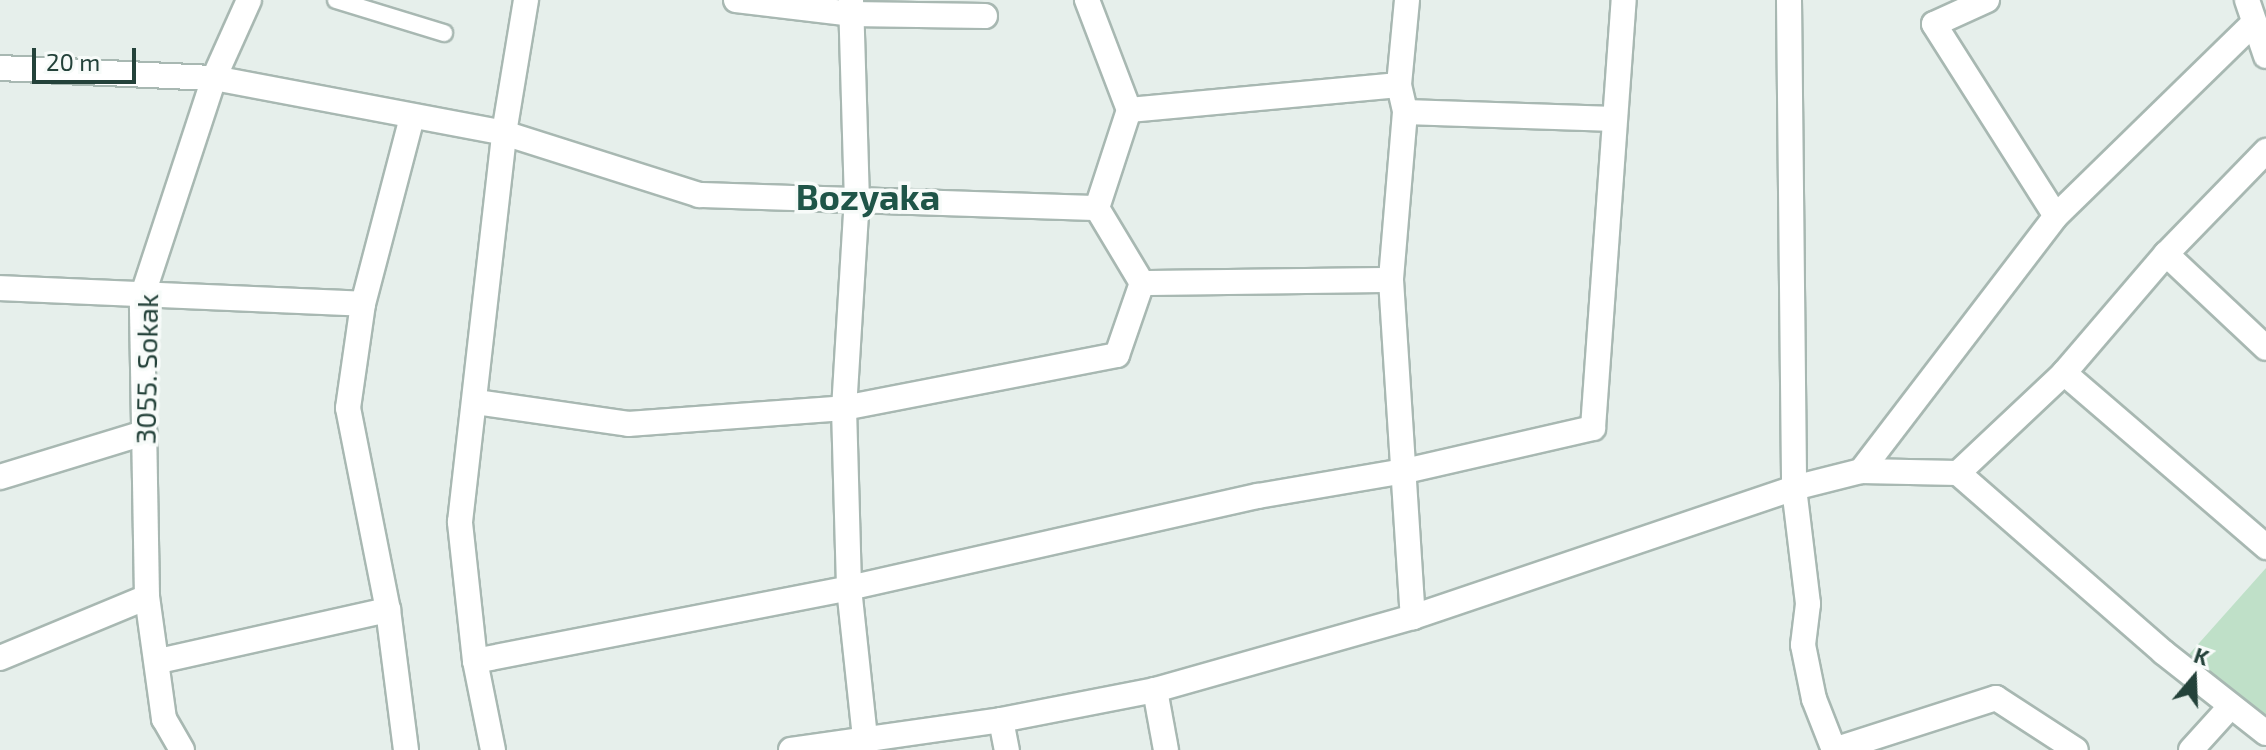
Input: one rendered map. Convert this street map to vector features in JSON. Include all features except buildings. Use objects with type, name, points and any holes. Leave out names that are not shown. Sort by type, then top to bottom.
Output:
[{"type":"street","name":"3055. Sokak","points":[[182,750],[164,719],[159,661],[147,597],[142,297],[214,78],[249,0]]},
{"type":"street","points":[[493,750],[475,661],[460,522],[476,402],[504,133],[526,0]]},
{"type":"street","points":[[736,0],[985,16]]},
{"type":"street","points":[[1087,0],[1129,110],[1097,208],[1142,283]]},
{"type":"street","points":[[1407,0],[1399,85],[1405,112],[1391,280],[1413,617]]},
{"type":"street","points":[[475,661],[849,588],[1258,496],[1405,471],[1593,428],[1624,0]]},
{"type":"street","points":[[1789,0],[1794,488],[1808,604],[1803,645],[1814,699],[1834,750],[1996,698],[2076,750]]},
{"type":"street","points":[[1987,0],[1934,24],[2056,216]]},
{"type":"street","points":[[851,7],[857,197],[844,408],[849,588],[865,737]]},
{"type":"street","points":[[1861,471],[2056,216],[2250,11],[2266,56]]},
{"type":"street","points":[[0,68],[214,78],[504,133],[699,195],[857,197],[1097,208]]},
{"type":"street","points":[[1129,110],[1399,85]]},
{"type":"street","points":[[1405,112],[1615,119]]},
{"type":"street","points":[[406,750],[388,610],[348,408],[363,304],[412,117]]},
{"type":"street","points":[[1958,473],[2064,373],[2166,254],[2266,151]]},
{"type":"street","points":[[2166,254],[2266,348]]},
{"type":"street","points":[[1142,283],[1391,280]]},
{"type":"street","points":[[476,402],[628,424],[844,408],[1117,355],[1142,283]]},
{"type":"street","points":[[0,288],[142,297],[363,304]]},
{"type":"street","points":[[2064,373],[2266,547]]},
{"type":"street","points":[[0,477],[144,433]]},
{"type":"street","points":[[791,750],[865,737],[909,740],[1155,690],[1413,617],[1794,488],[1861,471],[1958,473],[2230,707],[2266,733]]},
{"type":"street","points":[[0,658],[147,597]]},
{"type":"street","points":[[159,661],[388,610]]},
{"type":"street","points":[[1155,690],[1166,750]]},
{"type":"street","points":[[2191,750],[2230,707]]},
{"type":"street","points":[[1001,720],[1007,750]]},
{"type":"lane","points":[[336,0],[444,33]]},
{"type":"green space","points":[[2266,568],[2266,725],[2184,660]]},
{"type":"district","name":"Bozyaka","points":[[868,196]]}]
